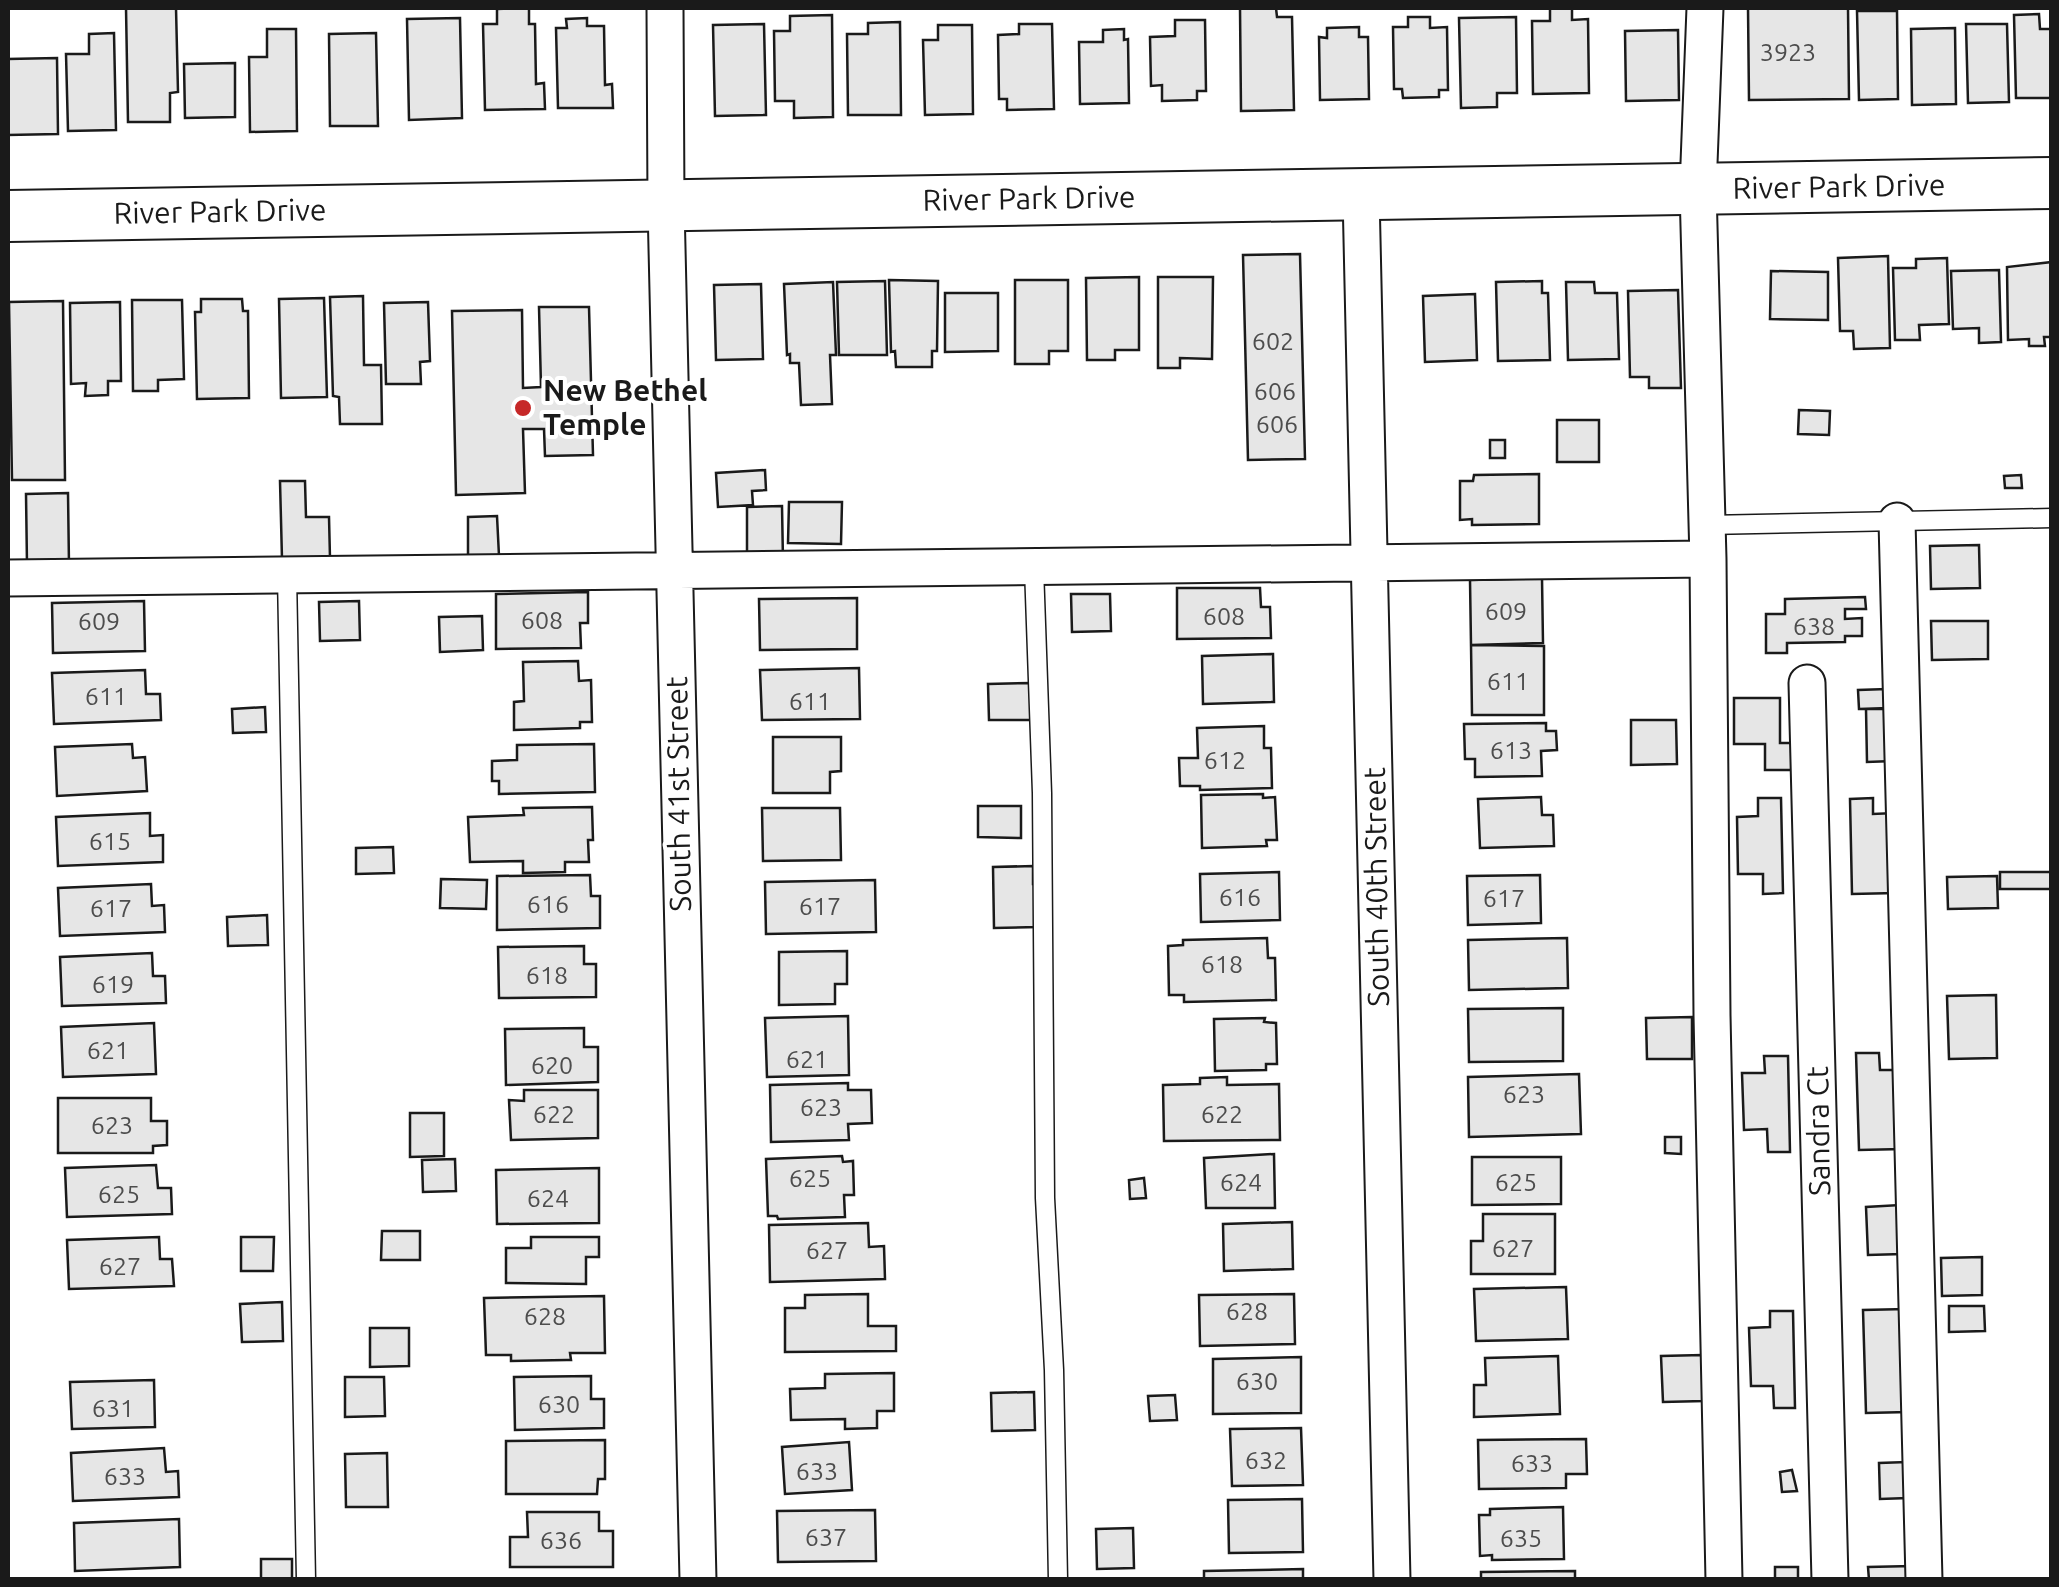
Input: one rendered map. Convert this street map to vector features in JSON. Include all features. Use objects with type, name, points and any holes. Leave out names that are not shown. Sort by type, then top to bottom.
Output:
[{"type":"street","name":"South 41st Street","points":[[665,8],[666,206],[698,1580]]},
{"type":"street","points":[[1705,8],[1698,189],[1708,542],[1712,1035],[1724,1580]]},
{"type":"street","name":"River Park Drive","points":[[8,216],[2052,183]]},
{"type":"street","name":"South 40th Street","points":[[1361,194],[1392,1580]]},
{"type":"street","points":[[1897,521],[1924,1580]]},
{"type":"street","points":[[8,578],[1370,564],[1708,542]]},
{"type":"street","name":"Sandra Ct","points":[[1807,683],[1830,1580]]},
{"type":"lane","points":[[1708,542],[1897,521],[2052,518]]},
{"type":"lane","points":[[1034,568],[1042,793],[1045,1198],[1054,1370],[1058,1580]]},
{"type":"lane","points":[[286,576],[306,1580]]},
{"type":"building","points":[[126,8],[176,8],[178,92],[170,93],[170,122],[128,122]]},
{"type":"building","points":[[529,8],[529,24],[535,24],[536,84],[544,83],[545,109],[485,110],[483,24],[497,24],[497,9]]},
{"type":"building","points":[[1240,8],[1276,8],[1277,17],[1292,17],[1294,110],[1241,111]]},
{"type":"building","points":[[1550,8],[1572,8],[1572,20],[1588,19],[1589,93],[1533,94],[1532,21],[1550,21]]},
{"type":"building","points":[[1748,8],[1848,8],[1849,99],[1749,100]]},
{"type":"building","points":[[1857,11],[1897,11],[1898,99],[1859,100]]},
{"type":"building","points":[[2039,14],[2040,29],[2052,29],[2052,98],[2016,98],[2014,15]]},
{"type":"building","points":[[832,15],[833,117],[794,118],[794,101],[775,101],[774,31],[790,31],[790,16]]},
{"type":"building","points":[[1408,17],[1430,17],[1430,28],[1447,27],[1448,90],[1439,90],[1439,97],[1403,98],[1402,89],[1394,89],[1393,27],[1408,27]]},
{"type":"building","points":[[1516,17],[1517,93],[1497,93],[1497,107],[1461,108],[1459,18]]},
{"type":"building","points":[[460,18],[462,118],[409,120],[407,19]]},
{"type":"building","points":[[587,18],[587,26],[604,26],[605,85],[612,84],[613,108],[558,108],[556,28],[567,28],[566,19]]},
{"type":"building","points":[[1175,20],[1205,20],[1206,91],[1197,91],[1197,100],[1162,101],[1162,85],[1151,86],[1150,37],[1175,36]]},
{"type":"building","points":[[900,22],[901,115],[848,115],[847,34],[868,34],[868,23]]},
{"type":"building","points":[[764,24],[766,115],[715,116],[713,25]]},
{"type":"building","points":[[1019,24],[1052,24],[1054,109],[1007,110],[1007,99],[999,99],[998,35],[1019,34]]},
{"type":"building","points":[[1966,24],[2007,24],[2009,102],[1968,103]]},
{"type":"building","points":[[938,25],[972,25],[973,114],[925,115],[923,40],[938,40]]},
{"type":"building","points":[[1359,27],[1359,37],[1368,37],[1369,99],[1320,100],[1319,37],[1327,38],[1327,28]]},
{"type":"building","points":[[1955,28],[1956,104],[1912,105],[1911,29]]},
{"type":"building","points":[[267,29],[296,29],[297,131],[250,132],[249,57],[267,57]]},
{"type":"building","points":[[1124,29],[1124,40],[1128,39],[1129,103],[1080,104],[1079,42],[1103,42],[1103,30]]},
{"type":"building","points":[[1678,30],[1679,100],[1626,101],[1625,31]]},
{"type":"building","points":[[114,33],[116,130],[68,131],[66,54],[89,54],[89,34]]},
{"type":"building","points":[[376,33],[378,126],[330,126],[329,34]]},
{"type":"building","points":[[57,58],[58,134],[8,135],[8,59]]},
{"type":"building","points":[[235,63],[235,117],[185,118],[184,64]]},
{"type":"building","points":[[1300,254],[1305,459],[1248,460],[1243,255]]},
{"type":"building","points":[[1888,256],[1890,348],[1854,349],[1853,331],[1840,331],[1838,258]]},
{"type":"building","points":[[1947,258],[1949,324],[1919,325],[1920,340],[1895,340],[1893,268],[1916,268],[1916,259]]},
{"type":"building","points":[[2052,262],[2052,337],[2044,337],[2045,346],[2029,346],[2029,339],[2008,340],[2007,267]]},
{"type":"building","points":[[1999,270],[2001,342],[1979,343],[1979,328],[1953,329],[1951,271]]},
{"type":"building","points":[[1771,271],[1828,272],[1828,320],[1770,319]]},
{"type":"building","points":[[1139,277],[1139,350],[1115,350],[1115,360],[1087,360],[1086,278]]},
{"type":"building","points":[[1158,277],[1213,277],[1212,359],[1180,358],[1180,368],[1158,368]]},
{"type":"building","points":[[889,280],[938,281],[937,351],[932,351],[932,367],[896,367],[895,351],[891,352]]},
{"type":"building","points":[[1015,280],[1068,280],[1068,351],[1049,351],[1049,364],[1015,364]]},
{"type":"building","points":[[885,281],[887,355],[839,355],[837,282]]},
{"type":"building","points":[[1542,281],[1542,293],[1548,293],[1550,360],[1498,361],[1496,282]]},
{"type":"building","points":[[833,282],[836,355],[830,355],[832,404],[801,405],[799,363],[790,363],[790,354],[787,355],[784,284]]},
{"type":"building","points":[[1566,282],[1594,282],[1595,293],[1617,293],[1619,359],[1568,360]]},
{"type":"building","points":[[761,284],[763,359],[716,360],[714,285]]},
{"type":"building","points":[[1678,290],[1681,388],[1649,388],[1649,377],[1630,377],[1628,291]]},
{"type":"building","points":[[945,293],[998,293],[998,351],[945,352]]},
{"type":"building","points":[[1475,294],[1477,360],[1425,362],[1423,296]]},
{"type":"building","points":[[363,296],[364,365],[381,365],[382,424],[340,424],[339,397],[333,396],[330,297]]},
{"type":"building","points":[[324,298],[327,397],[281,398],[279,299]]},
{"type":"building","points":[[201,299],[242,299],[243,311],[248,311],[249,398],[197,399],[195,312],[201,312]]},
{"type":"building","points":[[132,300],[182,300],[184,379],[158,380],[158,391],[133,391]]},
{"type":"building","points":[[63,301],[65,480],[12,480],[9,302]]},
{"type":"building","points":[[120,302],[121,381],[108,381],[108,395],[85,396],[86,383],[71,384],[70,303]]},
{"type":"building","points":[[428,302],[430,361],[420,362],[421,384],[386,384],[384,303]]},
{"type":"building","name":"New Bethel Temple","points":[[539,307],[589,307],[593,455],[545,456],[544,429],[523,429],[525,493],[456,495],[452,311],[522,310],[523,388],[541,387]]},
{"type":"building","points":[[1799,410],[1830,411],[1829,435],[1798,434]]},
{"type":"building","points":[[1557,420],[1599,420],[1599,462],[1557,462]]},
{"type":"building","points":[[1490,440],[1505,440],[1505,458],[1490,458]]},
{"type":"building","points":[[765,470],[766,490],[752,491],[753,505],[718,507],[716,473]]},
{"type":"building","points":[[1539,474],[1539,524],[1472,525],[1472,519],[1460,520],[1460,481],[1473,481],[1474,475]]},
{"type":"building","points":[[2021,475],[2022,488],[2005,488],[2004,476]]},
{"type":"building","points":[[280,481],[305,481],[306,517],[329,517],[330,558],[282,559]]},
{"type":"building","points":[[68,493],[69,565],[27,565],[26,494]]},
{"type":"building","points":[[789,502],[842,502],[841,544],[788,543]]},
{"type":"building","points":[[782,506],[783,561],[747,562],[747,507]]},
{"type":"building","points":[[497,516],[499,556],[468,556],[468,517]]},
{"type":"building","points":[[1979,545],[1980,588],[1931,589],[1930,546]]},
{"type":"building","points":[[1542,578],[1543,643],[1471,645],[1470,580]]},
{"type":"building","points":[[1177,588],[1260,588],[1261,607],[1270,607],[1271,638],[1177,639]]},
{"type":"building","points":[[588,592],[588,623],[580,623],[581,648],[496,649],[496,594]]},
{"type":"building","points":[[1071,594],[1110,594],[1111,631],[1072,632]]},
{"type":"building","points":[[1865,597],[1866,609],[1845,609],[1845,619],[1862,618],[1862,636],[1845,636],[1845,642],[1787,643],[1787,653],[1766,653],[1766,614],[1785,614],[1785,599]]},
{"type":"building","points":[[857,598],[857,649],[760,650],[759,599]]},
{"type":"building","points":[[144,601],[145,651],[53,653],[52,603]]},
{"type":"building","points":[[359,601],[360,640],[320,641],[319,602]]},
{"type":"building","points":[[482,616],[483,650],[440,652],[439,617]]},
{"type":"building","points":[[1931,621],[1988,621],[1988,659],[1932,660]]},
{"type":"building","points":[[1471,645],[1544,646],[1544,715],[1472,715]]},
{"type":"building","points":[[1273,654],[1274,702],[1203,704],[1202,656]]},
{"type":"building","points":[[578,661],[579,681],[591,680],[592,722],[580,722],[580,728],[514,730],[514,702],[524,701],[523,662]]},
{"type":"building","points":[[859,668],[860,719],[762,720],[760,670]]},
{"type":"building","points":[[145,670],[146,694],[160,694],[161,720],[54,724],[52,673]]},
{"type":"building","points":[[1030,683],[1031,720],[989,720],[988,684]]},
{"type":"building","points":[[1887,689],[1888,708],[1859,709],[1858,690]]},
{"type":"building","points":[[1734,698],[1780,698],[1780,743],[1793,743],[1793,770],[1765,770],[1765,744],[1734,744]]},
{"type":"building","points":[[265,707],[266,732],[233,733],[232,709]]},
{"type":"building","points":[[1866,709],[1892,709],[1893,761],[1867,762]]},
{"type":"building","points":[[1631,720],[1676,720],[1677,764],[1631,765]]},
{"type":"building","points":[[1546,723],[1546,731],[1556,731],[1557,750],[1541,751],[1542,776],[1475,777],[1475,759],[1465,759],[1464,724]]},
{"type":"building","points":[[1264,726],[1264,748],[1271,748],[1272,788],[1200,790],[1200,786],[1180,786],[1179,758],[1198,758],[1197,728]]},
{"type":"building","points":[[773,737],[841,737],[841,771],[830,772],[830,793],[773,793]]},
{"type":"building","points":[[132,744],[133,758],[145,757],[147,791],[57,796],[55,747]]},
{"type":"building","points":[[594,744],[595,792],[499,794],[499,781],[492,781],[492,761],[517,760],[517,745]]},
{"type":"building","points":[[1263,794],[1263,798],[1275,797],[1277,840],[1266,840],[1267,846],[1202,848],[1201,795]]},
{"type":"building","points":[[1541,797],[1542,815],[1553,815],[1554,846],[1480,848],[1478,799]]},
{"type":"building","points":[[1758,798],[1781,798],[1783,893],[1763,894],[1763,874],[1738,874],[1737,817],[1758,816]]},
{"type":"building","points":[[1873,798],[1873,814],[1895,813],[1896,893],[1852,894],[1850,799]]},
{"type":"building","points":[[978,806],[1021,806],[1021,838],[978,837]]},
{"type":"building","points":[[592,807],[589,862],[565,862],[565,872],[523,873],[523,861],[470,862],[468,817],[524,815],[523,808]]},
{"type":"building","points":[[762,808],[840,808],[841,860],[763,861]]},
{"type":"building","points":[[150,813],[150,836],[163,835],[163,862],[58,866],[56,817]]},
{"type":"building","points":[[393,847],[394,873],[356,874],[356,848]]},
{"type":"building","points":[[1033,866],[1033,884],[1038,884],[1038,927],[994,928],[993,867]]},
{"type":"building","points":[[1279,872],[1280,920],[1201,922],[1200,874]]},
{"type":"building","points":[[2000,872],[2052,872],[2052,889],[2000,889]]},
{"type":"building","points":[[590,875],[591,896],[600,896],[600,928],[497,930],[497,876]]},
{"type":"building","points":[[1540,875],[1541,923],[1468,925],[1467,876]]},
{"type":"building","points":[[1997,876],[1998,908],[1948,909],[1947,877]]},
{"type":"building","points":[[441,879],[487,880],[486,909],[440,908]]},
{"type":"building","points":[[875,880],[876,932],[766,934],[765,882]]},
{"type":"building","points":[[151,884],[152,906],[164,905],[165,932],[60,936],[58,888]]},
{"type":"building","points":[[267,915],[268,945],[228,946],[227,917]]},
{"type":"building","points":[[1267,938],[1268,958],[1275,958],[1276,1000],[1184,1002],[1184,995],[1169,995],[1168,946],[1183,945],[1183,940]]},
{"type":"building","points":[[1567,938],[1568,988],[1469,990],[1468,940]]},
{"type":"building","points":[[584,946],[584,964],[596,964],[596,997],[499,998],[498,947]]},
{"type":"building","points":[[847,951],[847,984],[835,984],[835,1004],[779,1005],[779,952]]},
{"type":"building","points":[[152,953],[153,976],[165,976],[166,1003],[62,1006],[60,957]]},
{"type":"building","points":[[1996,995],[1997,1058],[1949,1059],[1947,996]]},
{"type":"building","points":[[1563,1008],[1563,1061],[1469,1062],[1468,1009]]},
{"type":"building","points":[[848,1016],[849,1075],[767,1077],[765,1018]]},
{"type":"building","points":[[1692,1017],[1692,1059],[1647,1059],[1646,1018]]},
{"type":"building","points":[[1265,1018],[1264,1022],[1276,1023],[1277,1064],[1266,1064],[1266,1070],[1215,1071],[1214,1019]]},
{"type":"building","points":[[154,1023],[156,1074],[63,1077],[61,1027]]},
{"type":"building","points":[[584,1028],[584,1047],[598,1047],[598,1082],[506,1085],[505,1029]]},
{"type":"building","points":[[1856,1053],[1879,1053],[1880,1070],[1901,1070],[1902,1149],[1859,1150]]},
{"type":"building","points":[[1764,1056],[1788,1056],[1790,1152],[1768,1152],[1767,1129],[1744,1130],[1742,1073],[1765,1073]]},
{"type":"building","points":[[1579,1074],[1581,1134],[1469,1137],[1468,1077]]},
{"type":"building","points":[[1227,1077],[1227,1085],[1279,1084],[1280,1140],[1164,1141],[1163,1085],[1200,1084],[1200,1078]]},
{"type":"building","points":[[848,1083],[848,1090],[871,1090],[872,1123],[848,1124],[849,1140],[771,1142],[770,1085]]},
{"type":"building","points":[[524,1090],[598,1090],[598,1138],[511,1140],[509,1100],[524,1101]]},
{"type":"building","points":[[58,1098],[151,1098],[151,1121],[167,1121],[167,1145],[153,1146],[153,1153],[58,1153]]},
{"type":"building","points":[[410,1113],[444,1113],[444,1156],[410,1157]]},
{"type":"building","points":[[1665,1137],[1681,1137],[1681,1154],[1665,1153]]},
{"type":"building","points":[[1274,1154],[1275,1208],[1206,1208],[1204,1158]]},
{"type":"building","points":[[842,1156],[843,1162],[853,1161],[854,1195],[844,1195],[845,1217],[768,1216],[766,1159]]},
{"type":"building","points":[[1472,1157],[1561,1157],[1561,1204],[1472,1205]]},
{"type":"building","points":[[455,1159],[456,1191],[423,1192],[422,1160]]},
{"type":"building","points":[[156,1165],[158,1188],[171,1188],[172,1214],[67,1217],[65,1168]]},
{"type":"building","points":[[599,1168],[599,1223],[497,1224],[496,1170]]},
{"type":"building","points":[[1144,1178],[1146,1198],[1130,1199],[1129,1180]]},
{"type":"building","points":[[1900,1205],[1902,1254],[1868,1255],[1866,1207]]},
{"type":"building","points":[[1483,1214],[1555,1214],[1555,1274],[1471,1274],[1471,1241],[1483,1241]]},
{"type":"building","points":[[1292,1222],[1293,1269],[1224,1271],[1223,1224]]},
{"type":"building","points":[[868,1223],[869,1247],[884,1246],[885,1279],[770,1282],[769,1225]]},
{"type":"building","points":[[382,1231],[420,1231],[420,1260],[381,1260]]},
{"type":"building","points":[[159,1237],[160,1259],[172,1259],[174,1286],[69,1289],[67,1240]]},
{"type":"building","points":[[241,1237],[274,1237],[273,1271],[241,1271]]},
{"type":"building","points":[[531,1237],[599,1237],[599,1257],[586,1257],[586,1284],[506,1283],[506,1248],[531,1248]]},
{"type":"building","points":[[1982,1257],[1982,1295],[1942,1296],[1941,1258]]},
{"type":"building","points":[[1566,1287],[1568,1339],[1476,1341],[1474,1289]]},
{"type":"building","points":[[868,1294],[868,1326],[896,1326],[896,1351],[785,1352],[785,1308],[805,1308],[805,1295]]},
{"type":"building","points":[[1294,1294],[1295,1344],[1200,1346],[1199,1295]]},
{"type":"building","points":[[604,1296],[605,1353],[570,1353],[571,1360],[511,1361],[511,1355],[486,1355],[484,1298]]},
{"type":"building","points":[[282,1302],[283,1341],[242,1342],[240,1304]]},
{"type":"building","points":[[1949,1306],[1984,1306],[1985,1331],[1949,1332]]},
{"type":"building","points":[[1906,1309],[1908,1412],[1866,1413],[1863,1310]]},
{"type":"building","points":[[1770,1311],[1793,1311],[1795,1408],[1774,1408],[1773,1386],[1751,1386],[1749,1328],[1770,1327]]},
{"type":"building","points":[[370,1328],[409,1328],[409,1366],[370,1367]]},
{"type":"building","points":[[1702,1355],[1704,1401],[1663,1402],[1661,1356]]},
{"type":"building","points":[[1558,1356],[1560,1414],[1474,1417],[1474,1385],[1486,1385],[1485,1358]]},
{"type":"building","points":[[1301,1357],[1301,1413],[1213,1414],[1213,1359]]},
{"type":"building","points":[[894,1373],[894,1411],[877,1411],[877,1428],[845,1429],[845,1419],[791,1420],[790,1389],[825,1388],[825,1374]]},
{"type":"building","points":[[591,1376],[591,1399],[604,1399],[604,1428],[515,1430],[514,1377]]},
{"type":"building","points":[[345,1377],[384,1377],[385,1416],[345,1417]]},
{"type":"building","points":[[154,1380],[155,1427],[72,1429],[70,1382]]},
{"type":"building","points":[[1034,1392],[1035,1430],[992,1431],[991,1393]]},
{"type":"building","points":[[1175,1395],[1177,1420],[1150,1421],[1148,1396]]},
{"type":"building","points":[[1301,1428],[1303,1485],[1232,1486],[1230,1429]]},
{"type":"building","points":[[1586,1439],[1587,1474],[1566,1474],[1566,1488],[1479,1489],[1478,1440]]},
{"type":"building","points":[[605,1440],[605,1479],[598,1479],[597,1494],[506,1494],[506,1441]]},
{"type":"building","points":[[849,1442],[852,1490],[785,1494],[782,1447]]},
{"type":"building","points":[[164,1448],[166,1472],[178,1471],[179,1497],[73,1501],[71,1453]]},
{"type":"building","points":[[387,1453],[388,1507],[346,1507],[345,1454]]},
{"type":"building","points":[[1907,1462],[1908,1498],[1880,1499],[1879,1463]]},
{"type":"building","points":[[1792,1470],[1797,1491],[1782,1492],[1780,1472]]},
{"type":"building","points":[[1302,1499],[1303,1552],[1229,1553],[1228,1500]]},
{"type":"building","points":[[1563,1507],[1564,1559],[1492,1560],[1492,1555],[1480,1556],[1479,1515],[1490,1515],[1490,1509]]},
{"type":"building","points":[[875,1510],[876,1561],[778,1562],[777,1511]]},
{"type":"building","points":[[527,1512],[599,1512],[599,1531],[613,1531],[613,1567],[510,1567],[510,1537],[528,1537]]},
{"type":"building","points":[[179,1519],[180,1567],[75,1571],[74,1523]]},
{"type":"building","points":[[1133,1528],[1134,1568],[1097,1569],[1096,1529]]},
{"type":"building","points":[[261,1559],[292,1559],[292,1580],[261,1580]]},
{"type":"building","points":[[1912,1566],[1913,1580],[1869,1580],[1868,1567]]},
{"type":"building","points":[[1775,1567],[1798,1567],[1798,1580],[1775,1580]]},
{"type":"building","points":[[1303,1569],[1303,1580],[1204,1580],[1204,1571]]},
{"type":"building","points":[[1575,1571],[1575,1580],[1481,1580],[1481,1572]]},
{"type":"place","name":"New Bethel Temple","points":[[523,408]]}]
